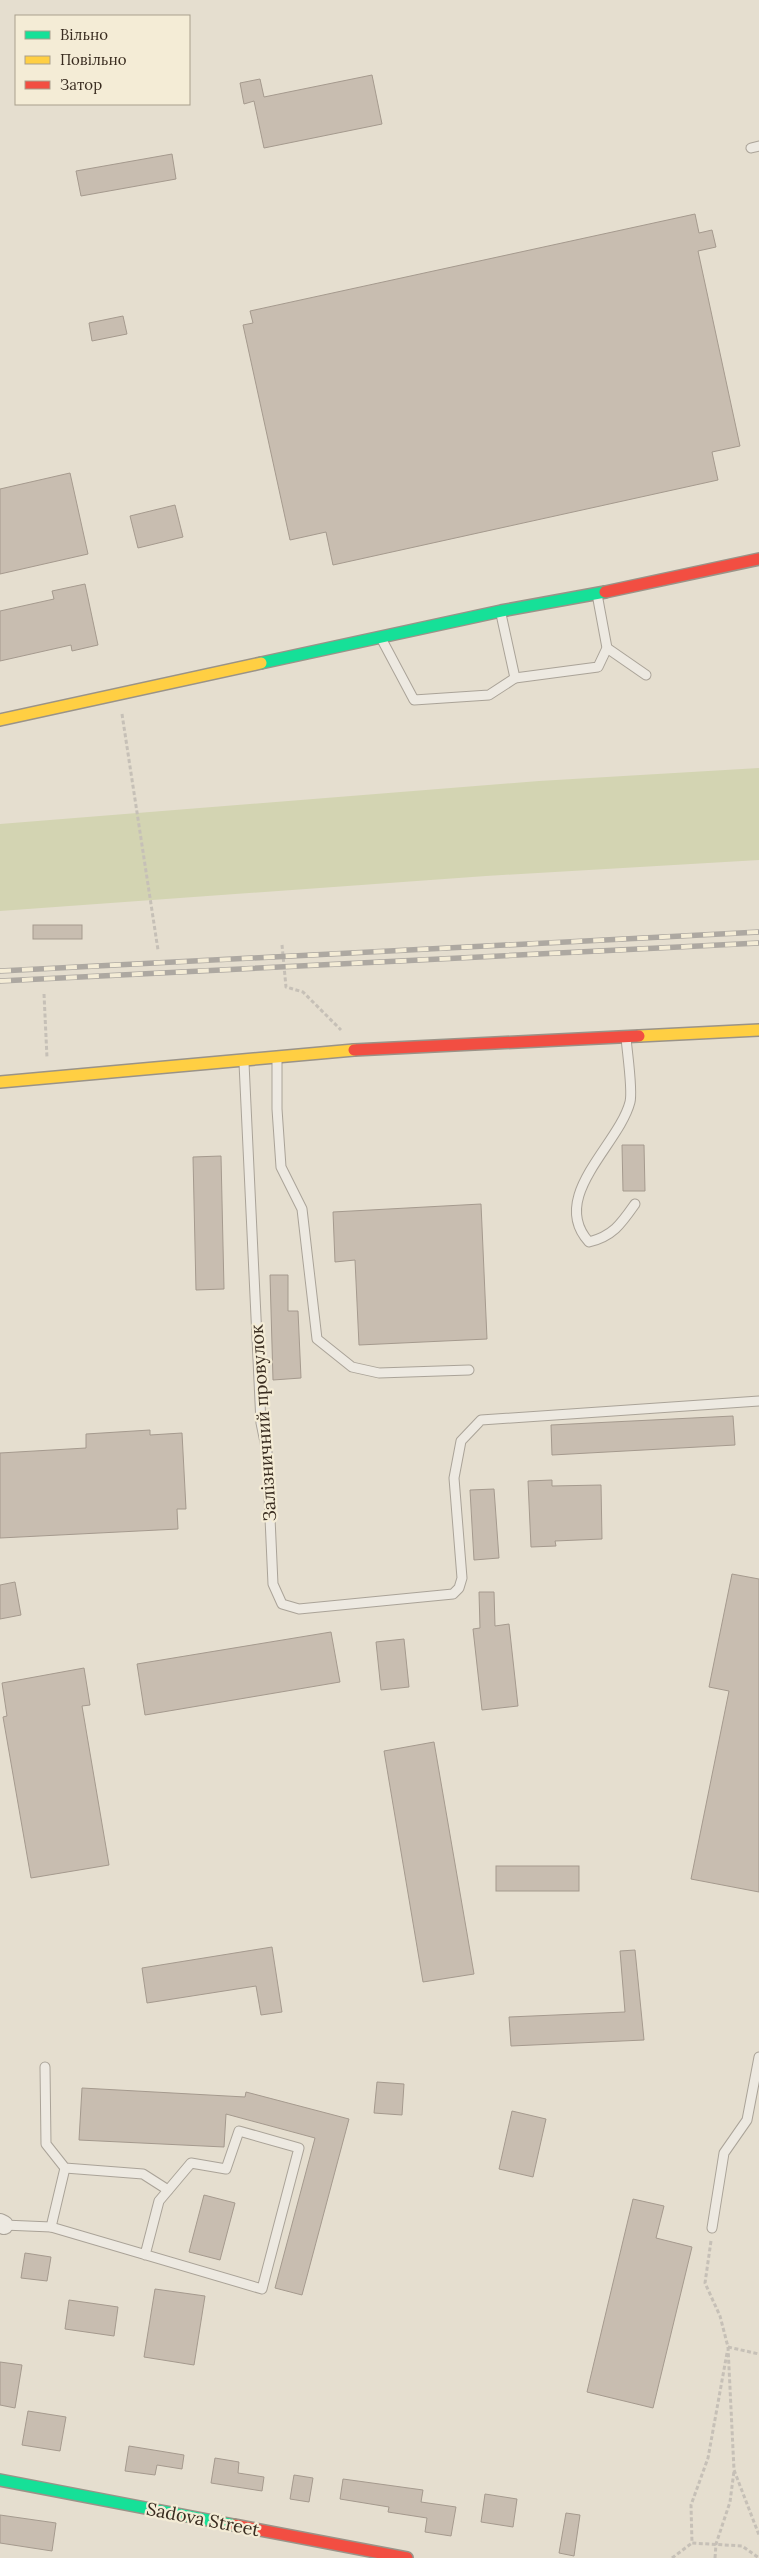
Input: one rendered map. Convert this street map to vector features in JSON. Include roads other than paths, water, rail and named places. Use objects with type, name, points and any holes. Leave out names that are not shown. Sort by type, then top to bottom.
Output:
[{"type":"street","points":[[0,720],[501,611],[597,594],[755,560]]},
{"type":"street","points":[[0,1082],[349,1050],[759,1030]]},
{"type":"street","name":"Sadova Street","points":[[0,2480],[407,2558]]},
{"type":"lane","points":[[755,560],[759,572]]},
{"type":"lane","points":[[381,638],[414,700],[490,695],[515,678],[598,667],[607,648],[597,594]]},
{"type":"lane","points":[[501,611],[515,678]]},
{"type":"lane","points":[[607,648],[646,675]]},
{"type":"lane","points":[[626,1037],[631,1101],[617,1130],[588,1171],[577,1205],[579,1232],[589,1242],[606,1238],[621,1223],[635,1204]]},
{"type":"lane","points":[[277,1057],[277,1109],[281,1167],[302,1209],[317,1339],[352,1367],[379,1373],[469,1370]]},
{"type":"lane","name":"Залізничний провулок","points":[[244,1060],[261,1423],[267,1452],[272,1584],[282,1604],[299,1609],[453,1594],[462,1578],[454,1478],[461,1441],[481,1420],[759,1401]]},
{"type":"lane","points":[[712,2228],[724,2154],[747,2120],[759,2057]]},
{"type":"lane","points":[[45,2067],[46,2144],[65,2168],[143,2174],[168,2190]]},
{"type":"lane","points":[[2,2224],[51,2227],[145,2255],[262,2289],[299,2148],[240,2131],[226,2169],[191,2164],[159,2201],[145,2255]]},
{"type":"lane","points":[[51,2227],[65,2168]]},
{"type":"railway","points":[[0,971],[759,932]]},
{"type":"railway","points":[[0,981],[759,943]]}]
